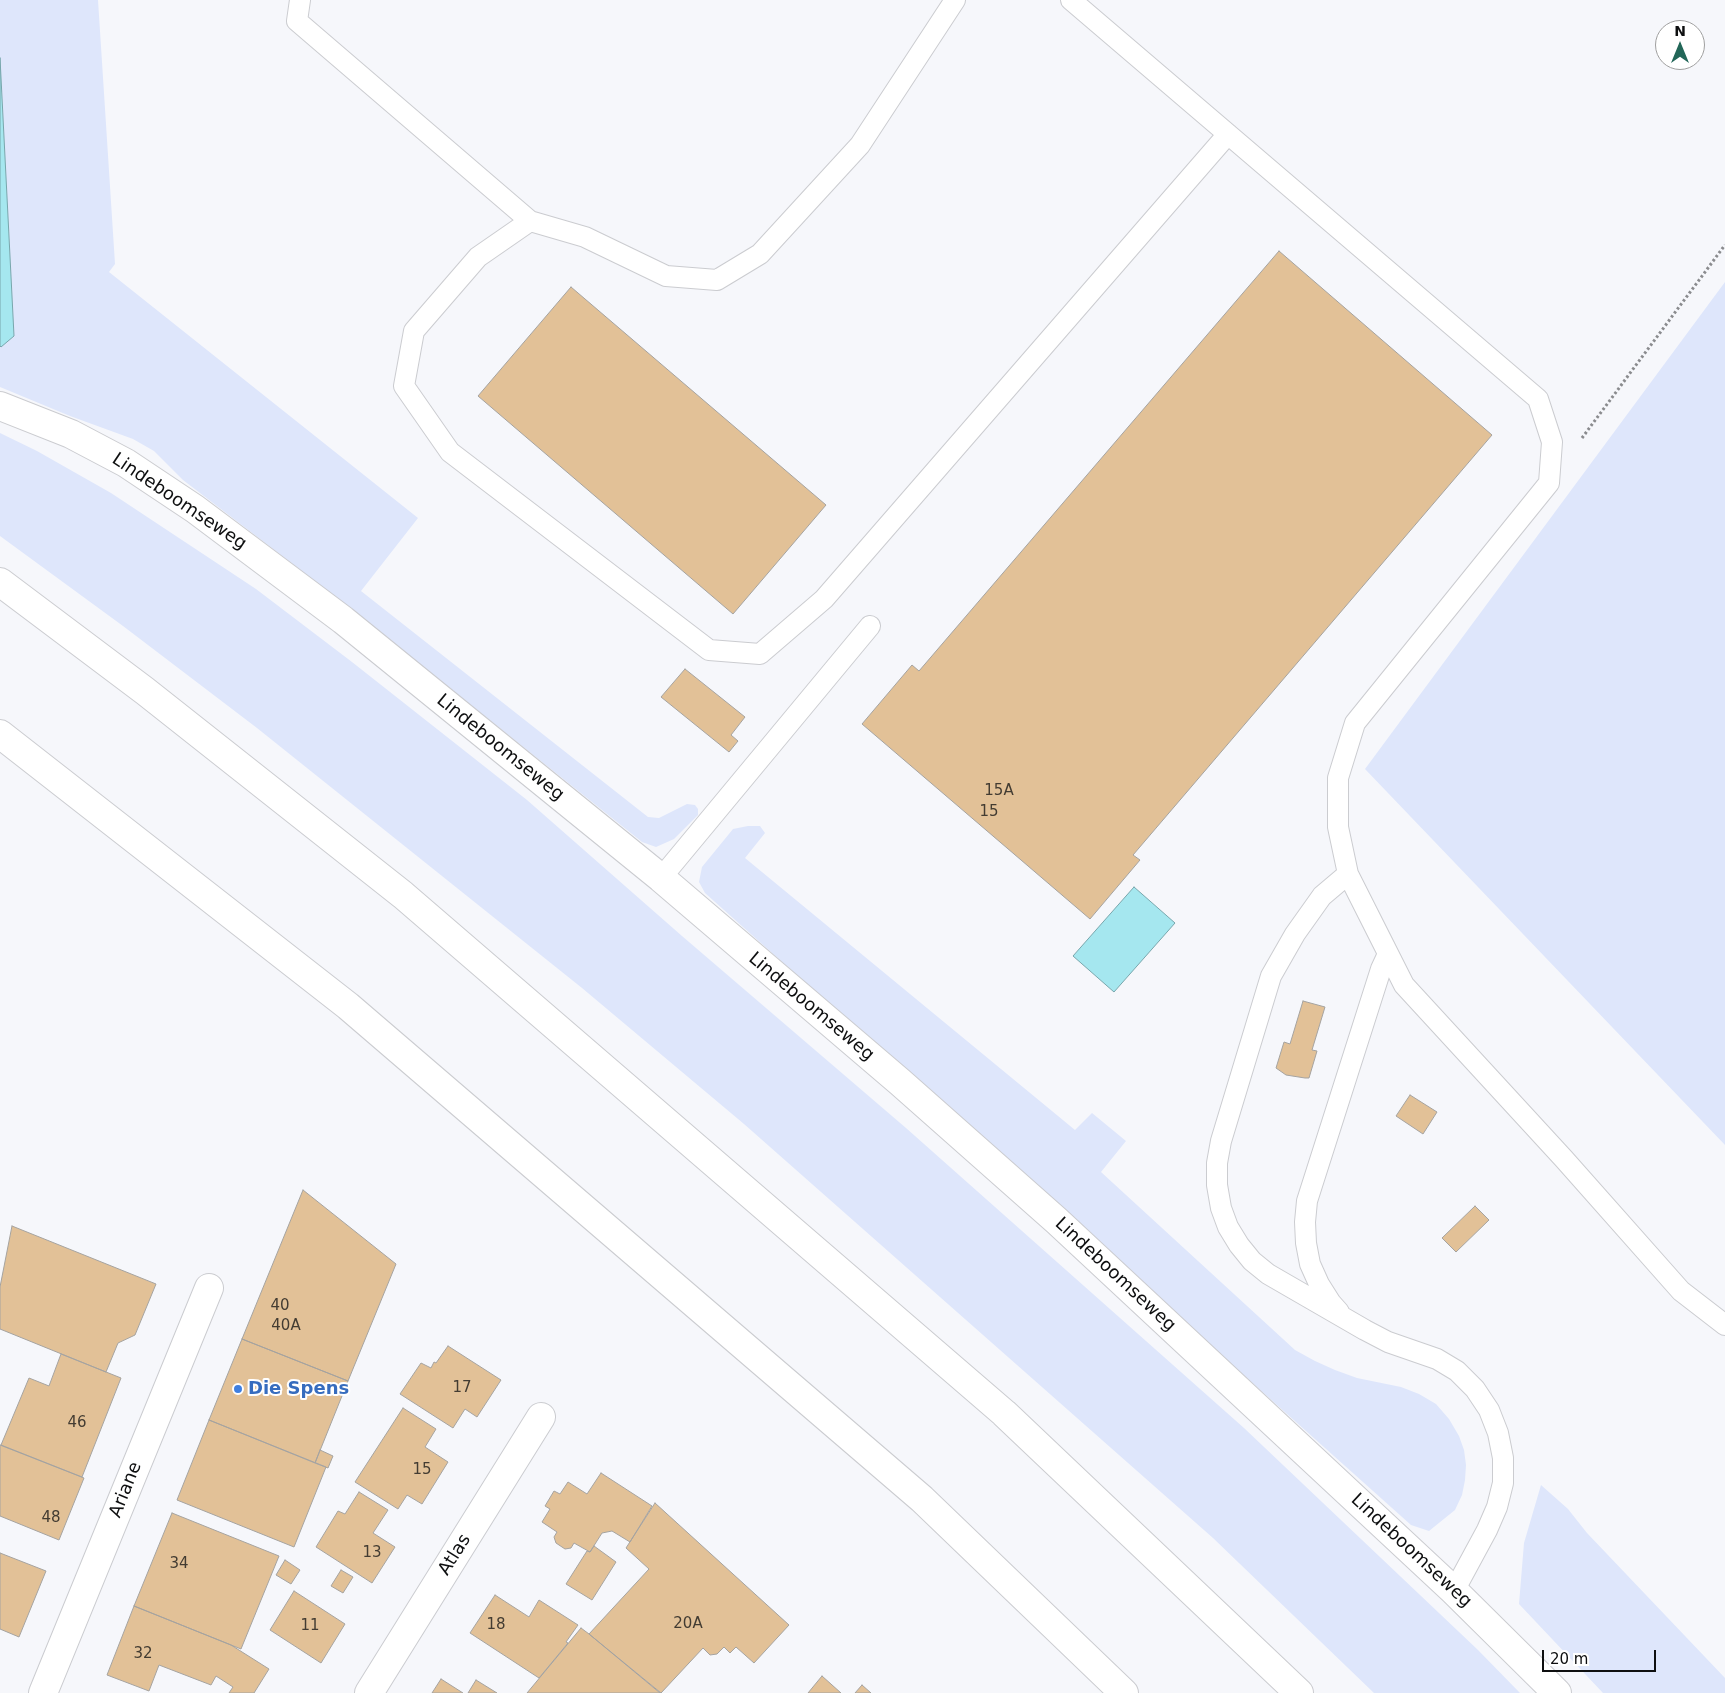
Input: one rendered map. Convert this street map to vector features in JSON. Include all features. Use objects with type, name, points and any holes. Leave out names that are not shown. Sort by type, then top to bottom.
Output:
[{"type":"main road","name":"Lindeboomseweg","points":[[0,406],[71,434],[126,463],[195,509],[343,620],[661,878],[900,1082],[1057,1221],[1454,1591],[1557,1693]]},
{"type":"main road","points":[[0,582],[145,691],[404,895],[1004,1413],[1299,1693]]},
{"type":"main road","points":[[0,734],[356,1012],[922,1499],[1124,1693]]},
{"type":"main road","name":"Ariane","points":[[43,1693],[209,1288]]},
{"type":"main road","name":"Atlas","points":[[369,1693],[541,1417]]},
{"type":"lane","points":[[300,0],[296,21],[530,221],[586,238],[666,276],[717,280],[760,254],[860,145],[955,0]]},
{"type":"lane","points":[[1072,0],[1538,400],[1552,442],[1549,483],[1355,724],[1338,778],[1338,827],[1348,874],[1404,985],[1564,1159],[1681,1291],[1725,1325]]},
{"type":"lane","points":[[530,221],[478,257],[414,331],[404,386],[450,452],[709,650],[760,654],[824,599],[1228,134]]},
{"type":"lane","points":[[661,878],[870,626]]},
{"type":"lane","points":[[1348,874],[1322,896],[1295,934],[1270,976],[1221,1141],[1217,1163],[1217,1186],[1221,1208],[1228,1227],[1252,1261],[1268,1274],[1347,1320],[1388,1342],[1437,1359],[1457,1371],[1475,1389],[1489,1410],[1498,1433],[1503,1458],[1502,1483],[1498,1507],[1454,1591]]},
{"type":"lane","points":[[1347,1320],[1331,1303],[1318,1284],[1310,1264],[1306,1244],[1306,1208],[1381,969],[1388,954]]},
{"type":"path","points":[[1549,483],[1725,245]]},
{"type":"shaded area","points":[[0,0],[98,0],[115,264],[109,272],[418,518],[361,591],[648,817],[659,818],[687,804],[695,805],[698,809],[698,815],[674,839],[656,847],[642,842],[341,601],[183,480],[154,451],[133,439],[70,416],[0,387],[0,346],[14,336],[0,58]]},
{"type":"shaded area","points":[[1725,282],[1725,1145],[1365,769]]},
{"type":"shaded area","points":[[0,433],[37,451],[111,493],[256,589],[527,800],[906,1128],[1244,1428],[1478,1650],[1520,1693],[1374,1693],[1213,1538],[744,1124],[582,988],[257,728],[123,626],[0,536]]},
{"type":"shaded area","points":[[760,826],[765,833],[745,858],[1075,1130],[1092,1113],[1126,1141],[1101,1172],[1295,1350],[1335,1370],[1357,1378],[1401,1387],[1419,1394],[1436,1404],[1449,1419],[1459,1436],[1464,1450],[1465,1480],[1462,1495],[1455,1510],[1429,1531],[1411,1525],[705,893],[699,882],[702,867],[733,829]]},
{"type":"shaded area","points":[[1541,1485],[1568,1509],[1587,1533],[1725,1678],[1725,1693],[1603,1693],[1519,1604],[1524,1543]]},
{"type":"water","points":[[0,58],[14,336],[1,347],[0,346]]},
{"type":"water","points":[[1134,887],[1175,923],[1114,992],[1073,956]]},
{"type":"building","points":[[1279,251],[1492,435],[1133,855],[1140,860],[1090,919],[862,724],[912,665],[919,671]]},
{"type":"building","points":[[571,287],[826,505],[733,614],[478,396]]},
{"type":"building","points":[[685,669],[745,717],[731,735],[738,741],[729,752],[661,697]]},
{"type":"building","points":[[1303,1001],[1325,1007],[1312,1050],[1317,1051],[1309,1078],[1286,1075],[1276,1068],[1284,1042],[1290,1044]]},
{"type":"building","points":[[1410,1095],[1437,1112],[1423,1134],[1396,1116]]},
{"type":"building","points":[[303,1190],[396,1264],[348,1381],[242,1339]]},
{"type":"building","points":[[1475,1206],[1489,1220],[1456,1252],[1442,1238]]},
{"type":"building","points":[[12,1226],[156,1284],[135,1335],[118,1343],[106,1372],[0,1329],[0,1287]]},
{"type":"building","points":[[242,1339],[348,1381],[315,1463],[209,1420]]},
{"type":"building","points":[[448,1346],[501,1380],[477,1417],[465,1409],[453,1428],[400,1394],[421,1363],[431,1368]]},
{"type":"building","points":[[61,1354],[121,1378],[82,1477],[1,1445],[29,1378],[49,1386]]},
{"type":"building","points":[[403,1408],[436,1429],[425,1447],[448,1462],[422,1504],[407,1495],[398,1509],[355,1482]]},
{"type":"building","points":[[209,1420],[326,1467],[294,1547],[177,1500]]},
{"type":"building","points":[[0,1445],[84,1478],[59,1540],[0,1516]]},
{"type":"building","points":[[320,1450],[333,1456],[328,1468],[315,1463]]},
{"type":"building","points":[[601,1473],[652,1506],[630,1542],[612,1531],[602,1533],[590,1552],[574,1543],[571,1548],[565,1549],[556,1543],[554,1537],[557,1532],[542,1522],[550,1509],[545,1506],[554,1491],[560,1494],[568,1482],[587,1494]]},
{"type":"building","points":[[359,1492],[388,1510],[373,1533],[395,1547],[372,1583],[316,1547],[338,1511],[345,1514]]},
{"type":"building","points":[[655,1503],[789,1625],[754,1663],[736,1647],[730,1653],[724,1647],[717,1654],[710,1655],[703,1648],[661,1693],[589,1634],[649,1569],[626,1548]]},
{"type":"building","points":[[172,1513],[279,1556],[241,1649],[134,1606]]},
{"type":"building","points":[[594,1546],[616,1562],[592,1600],[566,1584],[587,1551],[590,1552]]},
{"type":"building","points":[[0,1553],[46,1571],[19,1637],[0,1629]]},
{"type":"building","points":[[285,1560],[300,1570],[291,1584],[276,1575]]},
{"type":"building","points":[[341,1570],[353,1577],[343,1593],[331,1586]]},
{"type":"building","points":[[294,1591],[345,1624],[321,1663],[270,1630]]},
{"type":"building","points":[[495,1595],[529,1617],[539,1600],[578,1625],[566,1642],[568,1643],[539,1678],[470,1633]]},
{"type":"building","points":[[134,1606],[231,1645],[269,1669],[254,1693],[229,1693],[233,1687],[216,1676],[211,1685],[159,1665],[149,1691],[107,1675]]},
{"type":"building","points":[[581,1628],[589,1634],[660,1693],[527,1693]]},
{"type":"building","points":[[822,1676],[841,1693],[808,1693]]},
{"type":"building","points":[[441,1679],[463,1693],[432,1693]]},
{"type":"building","points":[[476,1680],[497,1693],[468,1693]]},
{"type":"building","points":[[862,1685],[871,1693],[855,1693]]},
{"type":"place","name":"Die Spens","points":[[238,1389]]}]
